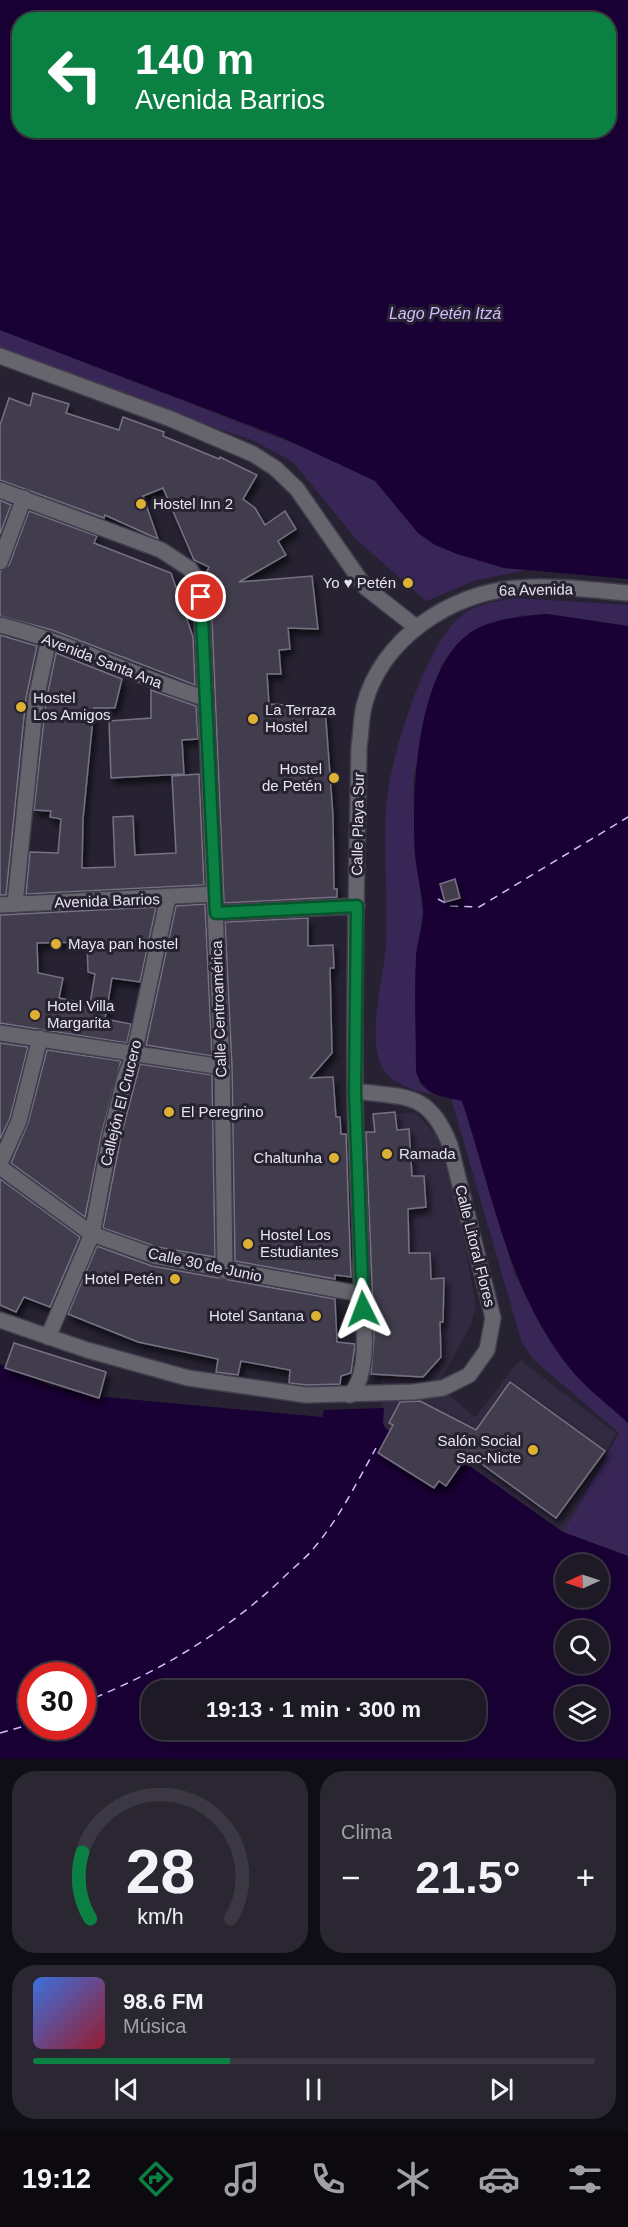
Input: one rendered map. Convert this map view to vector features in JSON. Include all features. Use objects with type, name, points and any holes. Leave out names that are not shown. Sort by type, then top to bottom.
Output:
[{"type":"street","points":[[0,356],[171,419],[253,454],[267,463],[297,489],[365,587],[416,627]]},
{"type":"street","points":[[0,490],[24,498],[0,562]]},
{"type":"street","name":"Calle Centroamérica","points":[[24,498],[161,550],[190,569],[197,581],[201,597],[216,913],[222,1067],[225,1271]]},
{"type":"street","name":"6a Avenida","points":[[416,627],[461,601],[487,592],[551,587],[628,593]]},
{"type":"street","name":"Avenida Santa Ana","points":[[0,625],[49,639],[164,686],[204,698]]},
{"type":"street","name":"Calle Playa Sur","points":[[350,1395],[359,1386],[364,1324],[361,1294],[361,1215],[355,1091],[359,747],[364,707],[376,675],[416,627]]},
{"type":"street","points":[[8,904],[36,699],[49,639]]},
{"type":"street","name":"Avenida Barrios","points":[[8,904],[214,894]]},
{"type":"street","name":"Callejón El Crucero","points":[[48,1337],[92,1234],[111,1134],[124,1080],[134,1054],[168,898]]},
{"type":"street","points":[[216,913],[357,906]]},
{"type":"street","points":[[0,1033],[222,1067]]},
{"type":"street","points":[[0,1165],[19,1121],[40,1038]]},
{"type":"street","name":"Calle Litoral Flores","points":[[0,1320],[48,1337],[188,1378],[306,1395],[350,1395],[443,1388],[469,1375],[487,1350],[493,1318],[450,1145],[442,1125],[430,1109],[414,1099],[355,1091]]},
{"type":"street","name":"Calle 30 de Junio","points":[[0,1165],[92,1234],[154,1256],[225,1271],[361,1294]]},
{"type":"shaded area","points":[[0,330],[318,453],[375,481],[435,545],[504,568],[527,570],[477,580],[426,601],[357,540],[293,462],[252,440],[165,411],[0,348]]},
{"type":"shaded area","points":[[516,598],[628,605],[628,626],[547,614],[520,616],[476,629],[456,645],[441,666],[413,779],[415,856],[423,912],[416,956],[416,1071],[420,1084],[432,1094],[393,1080],[384,1070],[376,1043],[377,1009],[386,945],[385,836],[390,780],[412,702],[435,650],[448,630],[461,616],[474,608],[487,603]]},
{"type":"shaded area","points":[[451,1098],[462,1100],[515,1275],[542,1328],[628,1423],[628,1556],[563,1532],[619,1433],[533,1359],[522,1343]]},
{"type":"shaded area","points":[[415,1112],[437,1136],[458,1210],[476,1306],[471,1325],[437,1386],[475,1417],[520,1360],[616,1433],[563,1532],[471,1467],[387,1430],[383,1424],[380,1368],[385,1305],[370,1117]]},
{"type":"water","name":"Lago Petén Itzá","points":[[0,0],[628,0],[628,579],[504,568],[457,554],[435,545],[418,533],[375,481],[283,438],[0,330]]},
{"type":"water","points":[[547,614],[628,626],[628,1423],[575,1374],[547,1336],[530,1305],[504,1239],[462,1101],[440,1096],[428,1090],[416,1071],[416,957],[423,912],[415,853],[414,797],[422,731],[429,699],[441,669],[456,646],[476,629],[502,620]]},
{"type":"water","points":[[0,1364],[53,1387],[105,1397],[322,1417],[324,1410],[384,1408],[383,1424],[387,1430],[471,1467],[563,1532],[628,1556],[628,1759],[0,1759]]},
{"type":"building","points":[[33,393],[69,404],[66,413],[119,430],[123,417],[164,432],[163,436],[219,459],[220,457],[257,475],[243,499],[255,508],[265,525],[285,511],[296,529],[278,541],[286,555],[239,582],[312,576],[318,629],[288,628],[290,649],[279,650],[281,674],[267,674],[269,704],[325,707],[333,816],[334,889],[337,889],[337,897],[224,903],[211,597],[205,576],[209,567],[194,560],[163,488],[143,496],[158,539],[105,515],[104,518],[0,480],[0,425],[9,398],[30,406]]},
{"type":"building","points":[[0,500],[11,505],[0,534]]},
{"type":"building","points":[[29,511],[97,536],[94,543],[171,573],[193,637],[195,685],[52,630],[0,616],[0,572],[9,565]]},
{"type":"building","points":[[0,635],[37,646],[26,698],[6,895],[0,895]]},
{"type":"building","points":[[56,653],[122,679],[115,708],[94,708],[83,819],[82,868],[115,867],[113,817],[133,816],[135,855],[176,853],[172,776],[199,774],[204,885],[26,894],[30,852],[58,853],[61,819],[50,817],[51,811],[34,810],[46,701]]},
{"type":"building","points":[[151,690],[196,706],[198,739],[182,740],[184,774],[111,778],[109,721],[151,718]]},
{"type":"building","points":[[455,879],[460,898],[445,902],[440,884]]},
{"type":"building","points":[[205,904],[212,1056],[146,1045],[176,906]]},
{"type":"building","points":[[156,907],[140,982],[112,978],[105,1019],[131,1024],[127,1043],[0,1023],[0,915]],"holes":[[[87,942],[88,972],[95,974],[90,1004],[59,998],[63,978],[38,973],[37,943]]]},
{"type":"building","points":[[308,918],[308,946],[333,945],[334,968],[330,968],[332,1053],[310,1078],[333,1077],[336,1117],[340,1117],[341,1134],[346,1134],[351,1277],[335,1275],[335,1279],[235,1261],[232,1067],[225,922]]},
{"type":"building","points":[[0,1043],[28,1047],[10,1118],[0,1139]]},
{"type":"building","points":[[47,1050],[121,1061],[102,1132],[85,1217],[11,1163],[28,1123]]},
{"type":"building","points":[[140,1064],[212,1075],[215,1257],[157,1247],[103,1228],[121,1136]]},
{"type":"building","points":[[395,1112],[397,1130],[409,1129],[412,1176],[424,1176],[426,1207],[408,1209],[409,1253],[430,1253],[431,1279],[444,1278],[443,1322],[440,1322],[441,1357],[423,1377],[371,1374],[374,1336],[366,1132],[375,1132],[373,1114]]},
{"type":"building","points":[[0,1179],[80,1237],[50,1307],[24,1297],[16,1312],[0,1305]]},
{"type":"building","points":[[97,1246],[152,1266],[335,1299],[337,1342],[355,1344],[351,1373],[341,1376],[340,1384],[307,1385],[289,1383],[290,1370],[241,1361],[238,1375],[216,1372],[218,1359],[138,1342],[68,1314]]},
{"type":"building","points":[[14,1343],[106,1372],[99,1398],[5,1368]]},
{"type":"building","name":"Salón Social Sac-Nicte","points":[[510,1382],[605,1451],[556,1518],[468,1454],[446,1486],[439,1481],[434,1488],[378,1453],[393,1425],[389,1423],[400,1402],[420,1401],[476,1430]]},
{"type":"ferry route","points":[[438,899],[451,906],[479,907],[628,817]]},
{"type":"ferry route","points":[[96,1697],[137,1679],[189,1650],[238,1617],[261,1598],[306,1556],[322,1537],[347,1500],[376,1448]]},
{"type":"ferry route","points":[[0,1733],[18,1728]]},
{"type":"place","name":"Hostel Inn 2","points":[[141,504]]},
{"type":"place","name":"Yo ♥ Petén","points":[[408,583]]},
{"type":"place","name":"Hostel Los Amigos","points":[[21,707]]},
{"type":"place","name":"La Terraza Hostel","points":[[253,719]]},
{"type":"place","name":"Hostel de Petén","points":[[334,778]]},
{"type":"place","name":"Maya pan hostel","points":[[56,944]]},
{"type":"place","name":"Hotel Villa Margarita","points":[[35,1015]]},
{"type":"place","name":"El Peregrino","points":[[169,1112]]},
{"type":"place","name":"Ramada","points":[[387,1154]]},
{"type":"place","name":"Chaltunha","points":[[334,1158]]},
{"type":"place","name":"Hostel Los Estudiantes","points":[[248,1244]]},
{"type":"place","name":"Hotel Petén","points":[[175,1279]]},
{"type":"place","name":"Hotel Santana","points":[[316,1316]]},
{"type":"place","name":"Salón Social Sac-Nicte","points":[[533,1450]]},
{"type":"route","points":[[201,597],[216,913],[357,906],[355,1091],[363,1309]]}]
